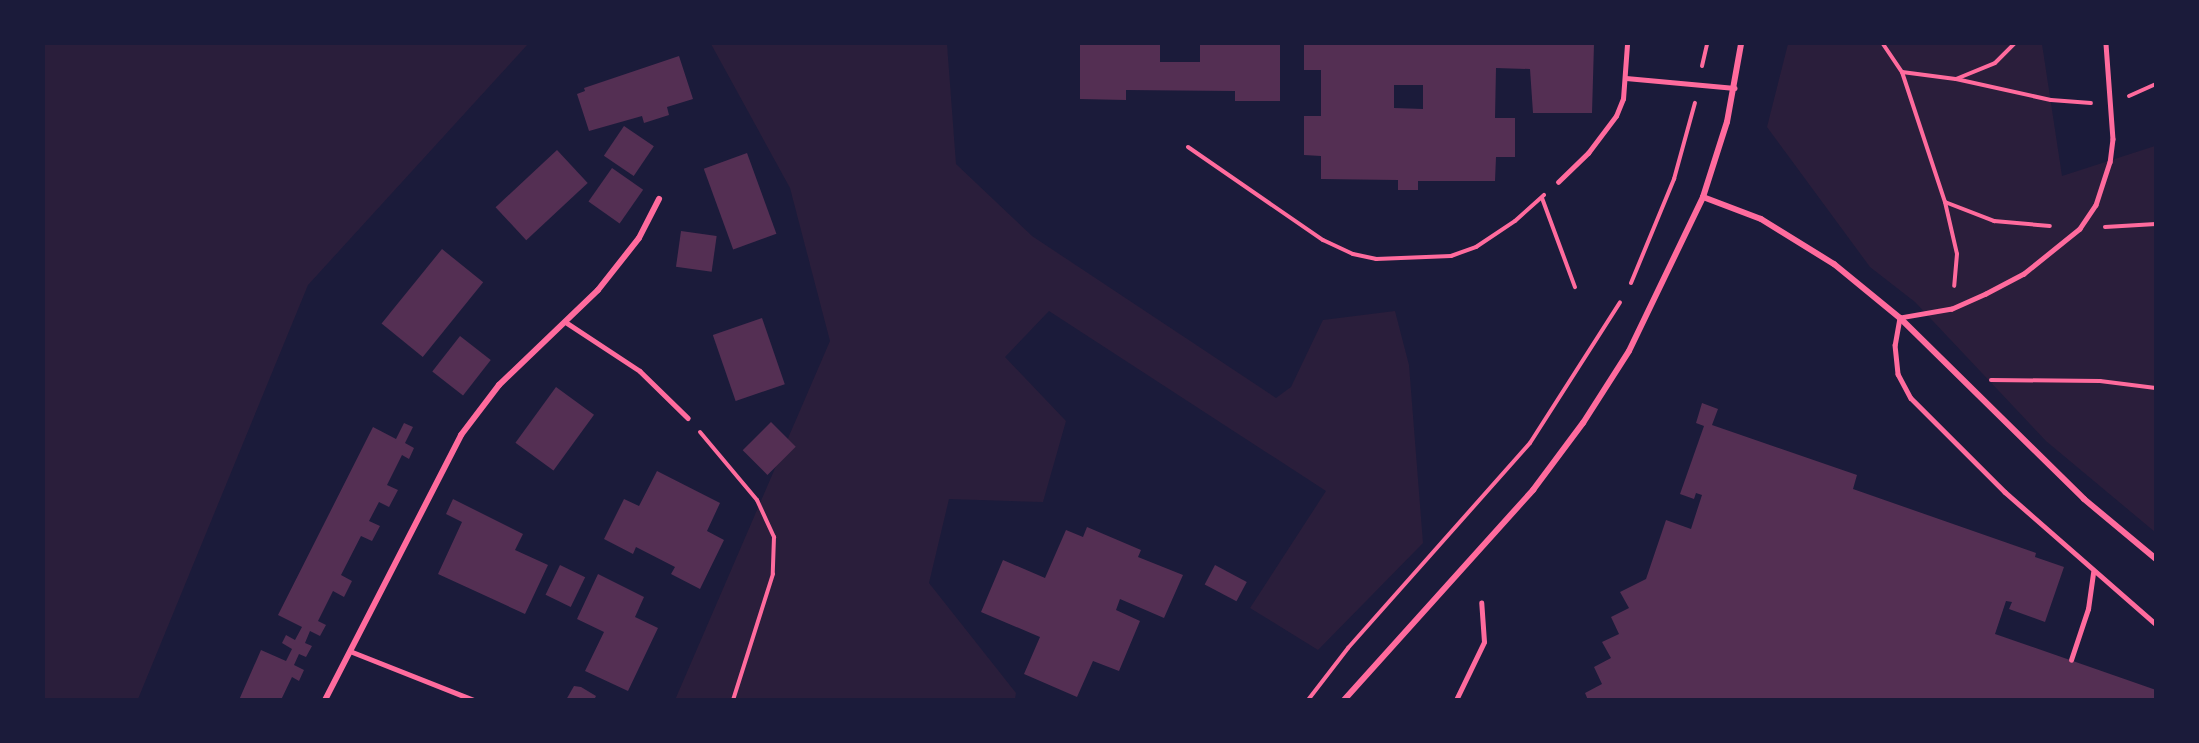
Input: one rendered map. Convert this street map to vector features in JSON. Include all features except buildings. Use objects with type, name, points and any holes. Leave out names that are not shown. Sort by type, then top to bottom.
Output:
[{"type":"street","points":[[1344,699],[1533,490],[1583,423],[1649,315],[1703,197],[1734,88],[1741,44]]},
{"type":"street","points":[[1703,197],[1761,219],[1796,238],[1900,318],[2084,499],[2156,559]]},
{"type":"street","points":[[325,699],[461,435],[498,385],[567,323],[639,238],[659,199]]},
{"type":"lane","points":[[1558,182],[1605,133],[1623,99],[1627,44]]},
{"type":"lane","points":[[2106,44],[2111,104],[2110,162],[2096,205],[2080,229],[2024,274],[1952,309],[1900,318],[1895,345],[1898,374],[1911,398],[2005,492],[2093,572],[2156,624]]},
{"type":"lane","points":[[1626,78],[1734,88]]},
{"type":"lane","points":[[567,323],[640,371],[688,418]]},
{"type":"lane","points":[[2071,660],[2088,609],[2093,572]]},
{"type":"lane","points":[[1456,699],[1484,642],[1481,603]]},
{"type":"lane","points":[[350,651],[474,699]]},
{"type":"path","points":[[1631,283],[1674,179],[1699,85],[1707,44]]},
{"type":"path","points":[[1882,44],[1902,72],[1945,202],[1957,254],[1952,309]]},
{"type":"path","points":[[1956,80],[1995,63],[2014,44]]},
{"type":"path","points":[[1902,72],[1956,80],[2051,100],[2111,104],[2156,84]]},
{"type":"path","points":[[1188,147],[1323,240],[1353,254],[1376,259],[1451,256],[1476,247],[1542,198],[1558,182]]},
{"type":"path","points":[[1542,198],[1575,287]]},
{"type":"path","points":[[1945,202],[1994,221],[2080,229],[2156,224]]},
{"type":"path","points":[[1308,699],[1356,639],[1530,443],[1620,302]]},
{"type":"path","points":[[1964,379],[2100,381],[2156,388]]},
{"type":"path","points":[[688,418],[757,500],[774,537],[773,574],[733,699]]},
{"type":"shaded area","points":[[44,44],[528,44],[308,285],[138,699],[44,699]]},
{"type":"shaded area","points":[[711,44],[947,44],[956,164],[1032,236],[1276,398],[1291,387],[1323,320],[1395,311],[1409,365],[1423,543],[1318,650],[1250,608],[1326,491],[1049,311],[1005,357],[1066,421],[1043,502],[949,499],[929,583],[1016,693],[1015,699],[675,700],[830,341],[790,188]]},
{"type":"shaded area","points":[[1788,44],[2042,44],[2062,176],[2155,146],[2155,532],[2046,441],[1915,302],[1870,267],[1767,127]]}]
